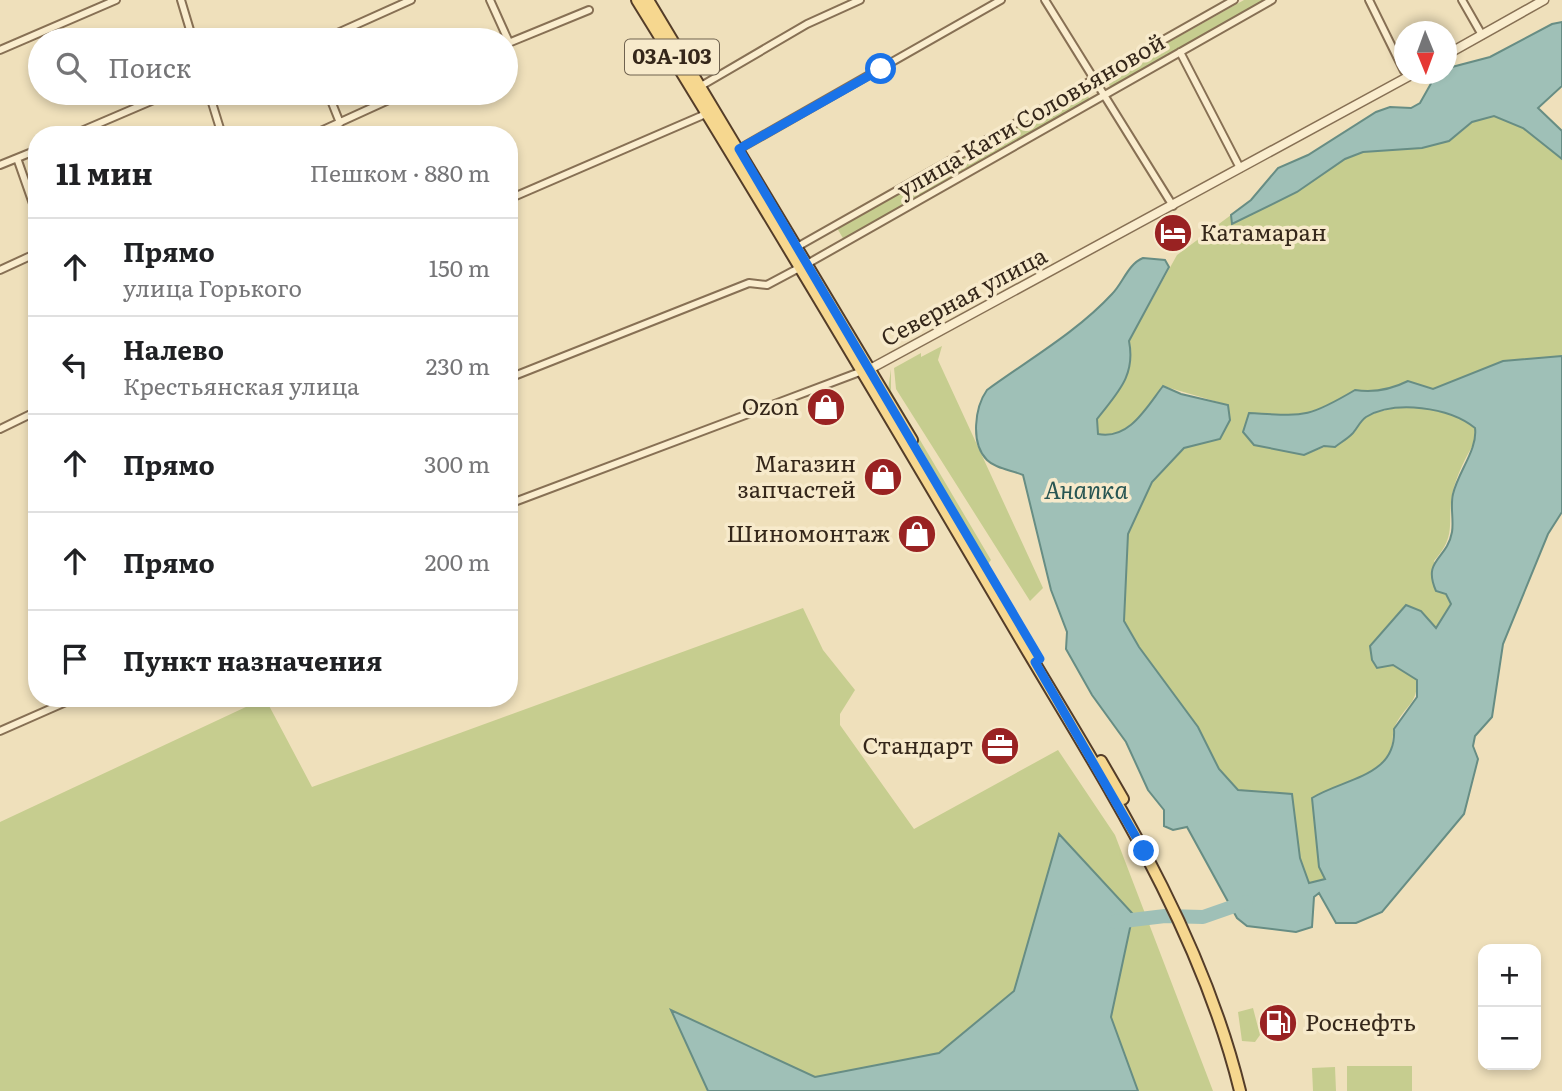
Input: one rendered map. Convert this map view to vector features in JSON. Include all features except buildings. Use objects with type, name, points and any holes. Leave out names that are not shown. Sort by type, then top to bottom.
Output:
[{"type":"main road","name":"03А-103","points":[[637,0],[866,370],[1037,660],[1175,903],[1224,1018],[1243,1091]]},
{"type":"main road","name":"03А-103","points":[[648,0],[797,247],[803,266]]},
{"type":"street","points":[[96,0],[99,8]]},
{"type":"street","points":[[52,28],[116,0]]},
{"type":"street","points":[[181,0],[189,28]]},
{"type":"street","points":[[348,28],[411,0]]},
{"type":"street","points":[[490,0],[501,28]]},
{"type":"street","points":[[701,86],[807,24],[860,0]]},
{"type":"street","points":[[739,149],[1001,0]]},
{"type":"street","points":[[1045,0],[1097,79],[1173,206]]},
{"type":"street","name":"улица Кати Соловьяновой","points":[[797,247],[1234,0]]},
{"type":"street","name":"улица Кати Соловьяновой","points":[[518,374],[749,283],[767,285],[1272,0]]},
{"type":"street","points":[[1369,0],[1394,47]]},
{"type":"street","points":[[1462,0],[1482,35]]},
{"type":"street","points":[[1457,49],[1544,0]]},
{"type":"street","points":[[518,39],[589,10]]},
{"type":"street","points":[[0,50],[28,38]]},
{"type":"street","points":[[1180,52],[1240,168]]},
{"type":"street","name":"Северная улица","points":[[518,500],[866,370],[1173,206],[1394,82]]},
{"type":"street","points":[[93,126],[142,105]]},
{"type":"street","points":[[213,105],[219,126]]},
{"type":"street","points":[[333,105],[340,123]]},
{"type":"street","points":[[333,126],[378,105]]},
{"type":"street","points":[[518,195],[708,113]]},
{"type":"street","points":[[0,165],[28,154]]},
{"type":"street","points":[[17,158],[28,189]]},
{"type":"street","points":[[0,270],[28,257]]},
{"type":"street","points":[[0,429],[28,415]]},
{"type":"street","points":[[0,731],[55,707]]},
{"type":"green space","points":[[1244,0],[1266,0],[1111,88],[1105,78]]},
{"type":"green space","points":[[1084,88],[1090,100],[844,240],[837,228]]},
{"type":"green space","points":[[1494,116],[1523,128],[1562,159],[1562,356],[1503,361],[1433,389],[1408,381],[1382,390],[1355,390],[1311,412],[1289,415],[1263,413],[1304,455],[1349,437],[1366,417],[1393,409],[1422,408],[1437,411],[1475,428],[1476,440],[1462,466],[1452,495],[1450,530],[1446,544],[1434,561],[1451,604],[1436,628],[1421,611],[1393,665],[1417,680],[1417,688],[1414,699],[1395,727],[1390,753],[1385,763],[1362,778],[1312,798],[1319,867],[1325,879],[1309,883],[1300,858],[1292,794],[1238,790],[1219,769],[1198,727],[1139,647],[1124,621],[1128,534],[1152,482],[1184,448],[1220,439],[1228,405],[1163,386],[1143,413],[1119,432],[1098,434],[1097,419],[1123,383],[1130,364],[1129,341],[1177,255],[1231,215],[1233,223],[1297,192],[1345,159],[1363,152],[1422,148],[1459,134],[1473,122]]},
{"type":"green space","points":[[942,346],[938,360],[1043,588],[1030,601],[896,389],[894,368],[921,353],[921,357]]},
{"type":"green space","points":[[891,369],[891,391],[991,560],[987,565],[888,390]]},
{"type":"green space","points":[[803,608],[823,650],[855,690],[840,714],[840,725],[914,829],[1058,750],[1115,835],[1213,1091],[1138,1091],[1111,1017],[1133,914],[1059,834],[1014,992],[939,1053],[815,1077],[672,1010],[708,1091],[0,1091],[0,822],[246,707],[270,707],[312,787]]},
{"type":"green space","points":[[1253,1008],[1260,1035],[1255,1042],[1242,1041],[1238,1012]]},
{"type":"green space","points":[[1347,1066],[1412,1066],[1412,1091],[1347,1091]]},
{"type":"green space","points":[[1335,1067],[1336,1091],[1313,1091],[1312,1068]]},
{"type":"water","points":[[1562,22],[1562,86],[1538,108],[1562,131],[1562,159],[1523,128],[1494,116],[1472,122],[1449,141],[1422,148],[1363,152],[1345,159],[1297,192],[1232,224],[1231,215],[1251,200],[1278,168],[1308,155],[1376,112],[1390,107],[1411,108],[1420,103],[1431,84],[1457,84],[1457,66],[1490,57],[1552,24]]},
{"type":"water","name":"Анапка","points":[[1143,258],[1165,260],[1169,267],[1129,341],[1130,364],[1127,374],[1118,392],[1097,419],[1098,434],[1109,435],[1128,427],[1136,421],[1163,386],[1181,394],[1228,405],[1230,420],[1220,439],[1184,448],[1152,482],[1128,534],[1124,621],[1139,647],[1198,727],[1219,769],[1238,790],[1292,794],[1300,858],[1309,883],[1325,879],[1319,867],[1312,798],[1378,767],[1393,745],[1394,729],[1417,697],[1417,680],[1393,665],[1377,668],[1372,660],[1370,646],[1406,605],[1421,611],[1436,628],[1451,604],[1446,594],[1436,591],[1432,572],[1452,532],[1453,494],[1474,444],[1475,428],[1437,411],[1406,407],[1392,409],[1366,417],[1352,434],[1335,447],[1324,446],[1304,455],[1254,445],[1243,432],[1249,413],[1304,414],[1326,406],[1355,390],[1382,390],[1408,381],[1433,389],[1503,361],[1562,356],[1562,512],[1548,534],[1503,644],[1492,717],[1475,736],[1473,746],[1478,759],[1464,814],[1382,912],[1356,923],[1336,923],[1319,893],[1314,897],[1312,927],[1296,932],[1247,926],[1237,918],[1187,827],[1173,830],[1164,826],[1164,810],[1148,790],[1126,742],[1092,695],[1066,649],[1067,632],[1051,590],[1023,475],[991,463],[978,444],[977,415],[987,390],[1083,321],[1112,294],[1133,265]]},
{"type":"water","points":[[1059,834],[1133,914],[1111,1017],[1138,1091],[708,1091],[671,1010],[815,1077],[939,1053],[1014,991]]},
{"type":"waterway","points":[[1115,922],[1165,916],[1203,917],[1246,902]]},
{"type":"place","name":"Катамаран","points":[[1173,233]]},
{"type":"place","name":"Ozon","points":[[826,407]]},
{"type":"place","name":"Магазин запчастей","points":[[883,477]]},
{"type":"place","name":"Шиномонтаж","points":[[917,534]]},
{"type":"place","name":"Стандарт","points":[[1000,746]]},
{"type":"place","name":"Роснефть","points":[[1278,1023]]},
{"type":"route","points":[[881,69],[739,149],[1040,659],[1035,662],[1144,851]]}]
